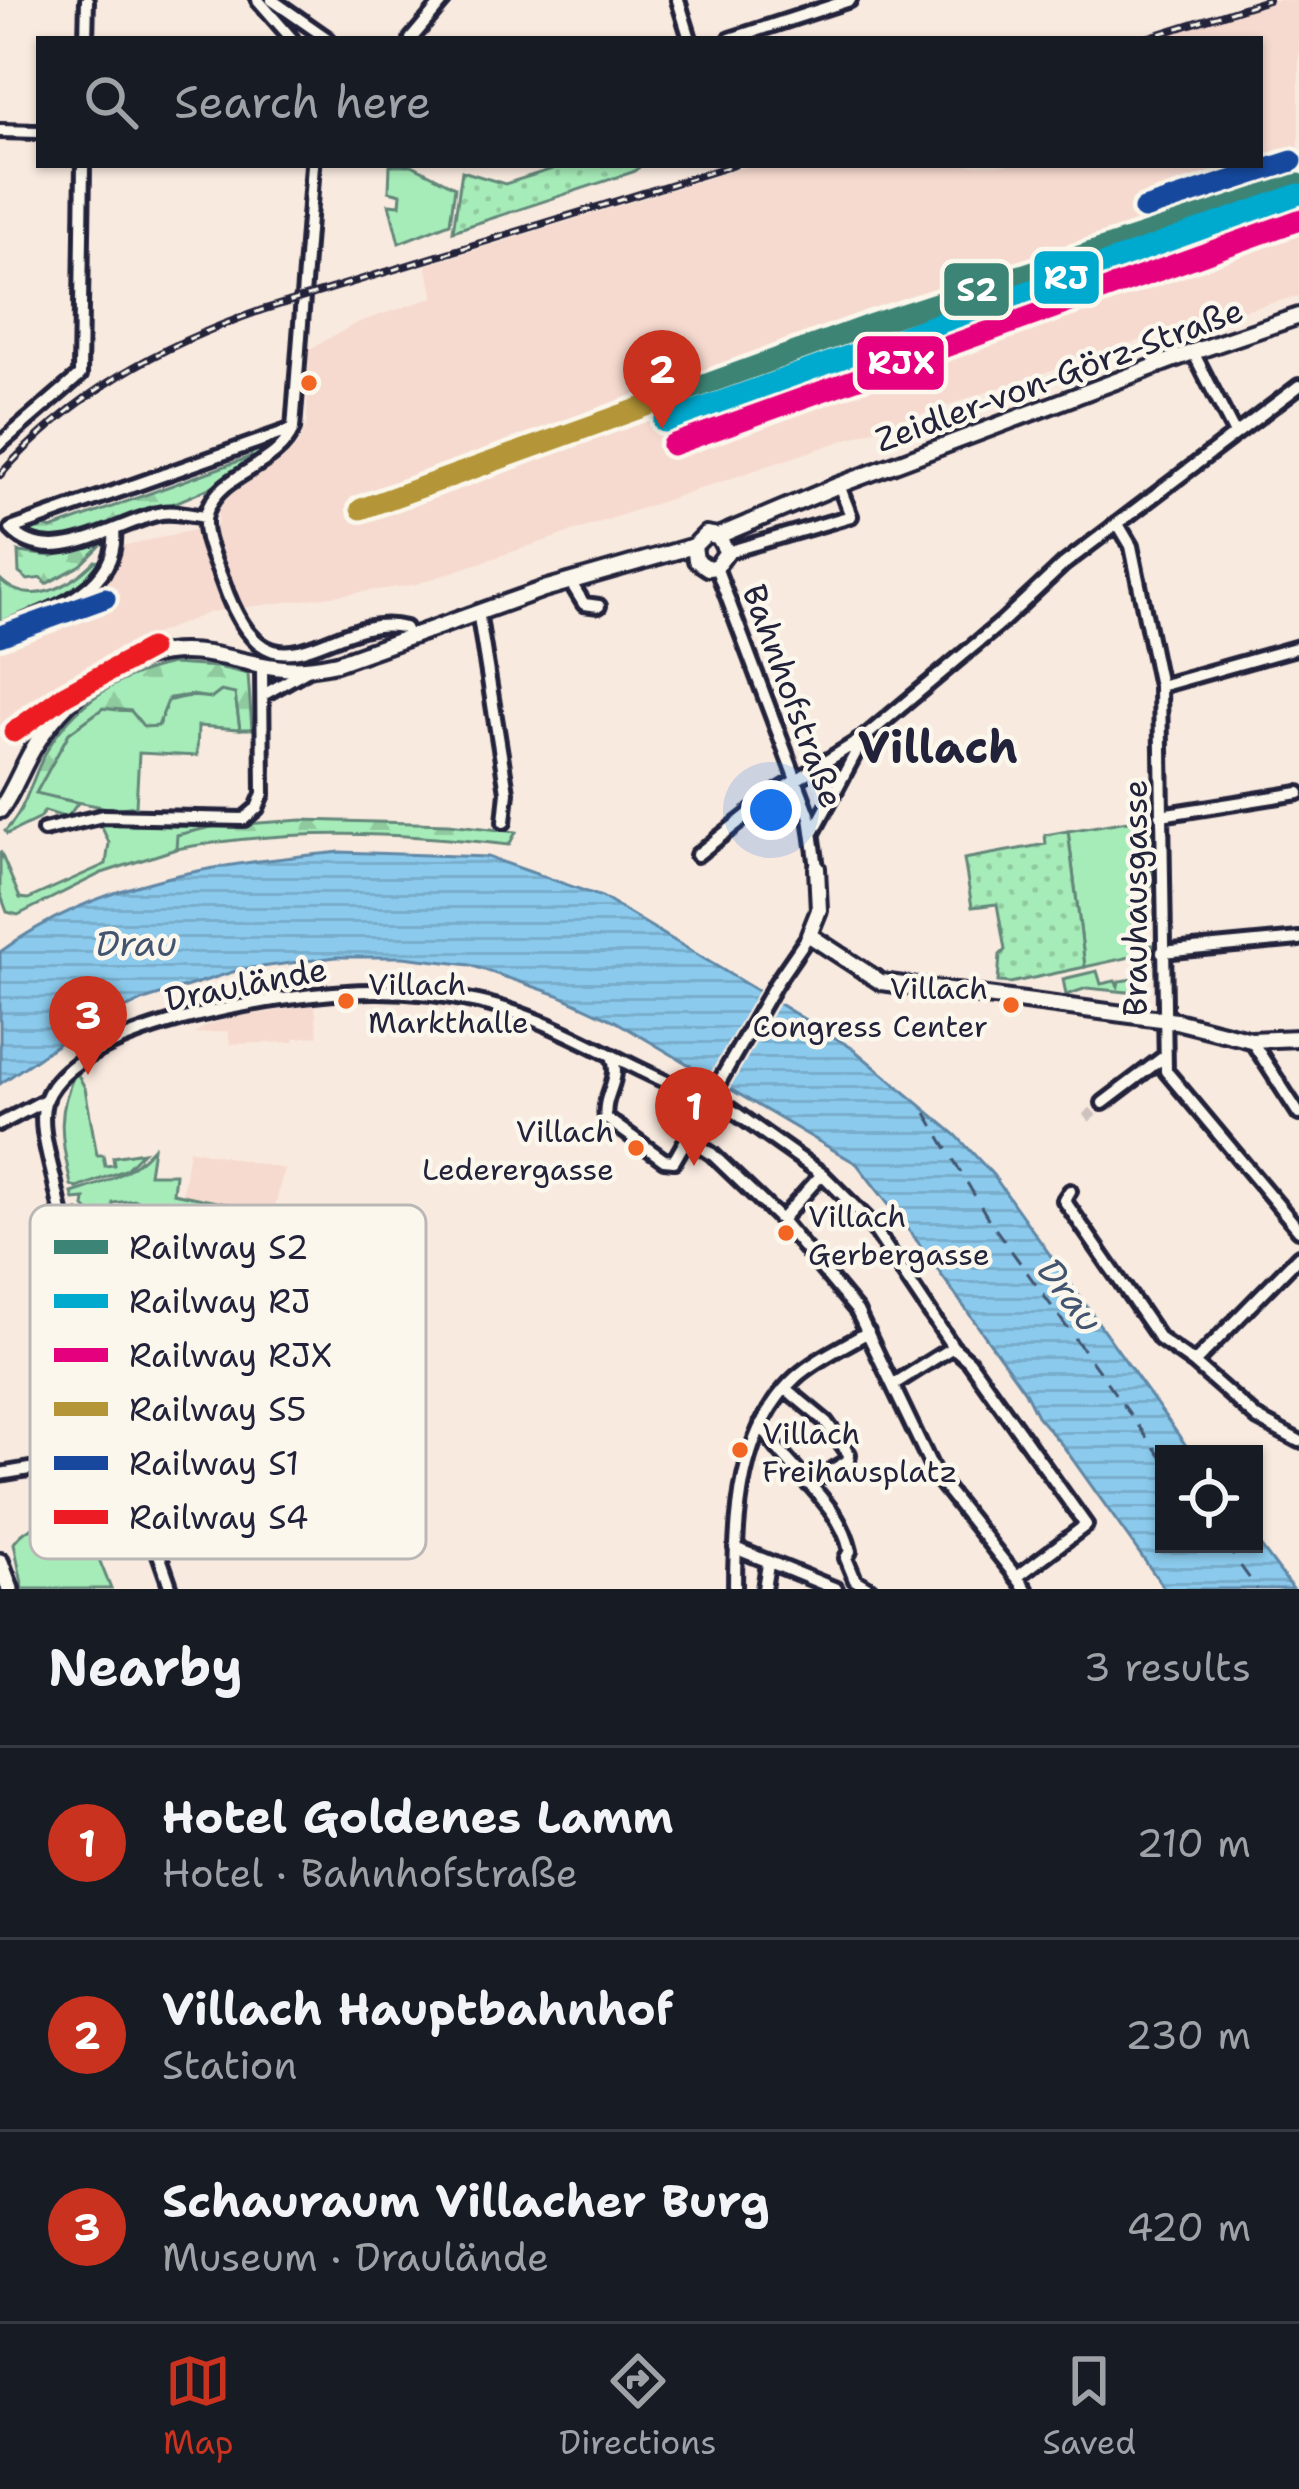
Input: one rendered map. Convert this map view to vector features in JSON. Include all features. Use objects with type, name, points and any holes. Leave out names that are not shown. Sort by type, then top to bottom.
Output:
[{"type":"main road","points":[[0,1562],[10,1589]]},
{"type":"street","points":[[86,0],[86,36]]},
{"type":"street","points":[[258,0],[289,36]]},
{"type":"street","points":[[272,0],[324,36]]},
{"type":"street","points":[[414,36],[444,0]]},
{"type":"street","points":[[678,0],[689,36]]},
{"type":"street","points":[[739,36],[850,0]]},
{"type":"street","points":[[0,131],[36,132]]},
{"type":"street","points":[[0,444],[80,375],[83,168]]},
{"type":"street","points":[[313,168],[292,429],[277,453],[218,493],[205,518],[207,538],[232,608],[251,637],[285,652],[315,648],[386,624],[405,628],[410,636]]},
{"type":"street","name":"Zeidler-von-Görz-Straße","points":[[718,536],[838,485],[1299,316]]},
{"type":"street","points":[[1193,352],[1234,432]]},
{"type":"street","points":[[697,855],[795,781],[865,737],[1001,623],[1064,563],[1299,386]]},
{"type":"street","points":[[205,518],[161,512],[114,530],[41,547],[11,529],[292,429]]},
{"type":"street","points":[[694,546],[701,566],[716,567],[727,552],[851,516],[838,485]]},
{"type":"street","name":"Brauhausgasse","points":[[1118,524],[1131,546],[1160,686],[1166,1071],[1294,1226]]},
{"type":"street","points":[[0,632],[59,607],[87,588],[114,551],[114,530]]},
{"type":"street","points":[[263,694],[308,669],[570,581],[694,546],[700,537],[718,536],[727,552]]},
{"type":"street","name":"Bahnhofstraße","points":[[613,1059],[617,1072],[604,1108],[606,1118],[670,1163],[809,935],[819,910],[814,831],[716,567]]},
{"type":"street","points":[[570,581],[584,604],[598,606]]},
{"type":"street","points":[[478,611],[507,792],[505,822]]},
{"type":"street","points":[[1160,686],[1299,647]]},
{"type":"street","points":[[0,810],[56,715],[82,690],[116,668],[148,655],[197,652],[262,668],[308,669]]},
{"type":"street","points":[[44,830],[103,816],[244,818],[263,794],[262,668]]},
{"type":"street","points":[[814,831],[865,737]]},
{"type":"street","points":[[1162,815],[1299,793]]},
{"type":"street","points":[[809,935],[881,982],[1162,1020],[1251,1040],[1299,1038]]},
{"type":"street","points":[[1162,952],[1299,940]]},
{"type":"street","name":"Draulände","points":[[0,1124],[46,1099],[62,1072],[126,1037],[229,1009],[317,994],[378,991],[482,1003],[569,1034],[678,1087]]},
{"type":"street","points":[[1251,1040],[1299,1114]]},
{"type":"street","points":[[1103,1103],[1165,1056]]},
{"type":"street","points":[[46,1099],[43,1115],[60,1205]]},
{"type":"street","points":[[730,1109],[822,1174],[868,1220],[953,1346],[969,1361],[1086,1525],[1017,1577]]},
{"type":"street","points":[[688,1138],[712,1154],[781,1220],[857,1311],[937,1476],[1027,1589]]},
{"type":"street","points":[[781,1220],[822,1174]]},
{"type":"street","points":[[1070,1191],[1064,1200],[1160,1339],[1258,1419],[1299,1441]]},
{"type":"street","points":[[1194,1363],[1299,1256]]},
{"type":"street","points":[[734,1589],[736,1516],[761,1424],[800,1374],[868,1331]]},
{"type":"street","points":[[894,1384],[953,1346]]},
{"type":"street","points":[[786,1390],[826,1422],[849,1454],[848,1461],[808,1484]]},
{"type":"street","points":[[761,1424],[848,1541],[846,1558],[855,1580],[870,1589]]},
{"type":"street","points":[[0,1474],[30,1469]]},
{"type":"street","points":[[735,1548],[836,1589]]},
{"type":"street","points":[[161,1559],[171,1589]]},
{"type":"street","points":[[764,1589],[768,1564]]},
{"type":"shaded area","points":[[1263,0],[1299,0],[1299,296],[1183,326],[414,585],[211,612],[114,650],[21,706],[0,726],[0,638],[71,607],[99,581],[122,546],[217,525],[219,507],[237,488],[282,461],[299,443],[307,423],[309,349],[359,322],[434,297],[426,265],[741,168],[1263,168],[1263,36],[1152,36]]},
{"type":"shaded area","points":[[315,1005],[318,1036],[295,1038],[294,1042],[230,1044],[228,1031],[194,1034],[231,1018]]},
{"type":"shaded area","points":[[189,1149],[284,1169],[276,1205],[228,1205],[182,1194]]},
{"type":"green space","points":[[390,168],[418,168],[455,187],[450,223],[399,243],[389,204],[400,205],[401,194],[389,191]]},
{"type":"green space","points":[[556,168],[638,168],[453,231],[462,171],[505,184]]},
{"type":"green space","points":[[271,440],[240,471],[178,501],[62,541],[45,542],[32,535],[33,526],[51,529],[250,457],[256,444]]},
{"type":"green space","points":[[92,543],[101,545],[81,565],[46,584],[42,578],[28,580],[19,573],[18,552],[52,556]]},
{"type":"green space","points":[[99,562],[78,588],[0,627],[0,579],[24,592],[49,591]]},
{"type":"green space","points":[[172,664],[248,674],[252,729],[240,729],[235,694],[221,691],[212,698],[169,698],[158,726],[144,727],[131,711],[103,708],[69,733],[36,793],[78,803],[67,818],[45,811],[7,834],[50,744],[77,711],[111,686]]},
{"type":"green space","points":[[221,691],[235,693],[240,729],[198,726],[197,756],[139,753],[136,806],[113,809],[35,794],[69,733],[103,708],[129,711],[180,698],[212,698]]},
{"type":"green space","points":[[1151,817],[1152,886],[1131,888],[1133,945],[1153,945],[1153,952],[1085,967],[1068,831]]},
{"type":"green space","points":[[302,820],[449,824],[516,832],[509,845],[342,834],[176,849],[177,835],[216,826]]},
{"type":"green space","points":[[100,823],[216,826],[178,835],[176,849],[102,873],[18,915],[7,912],[0,893],[0,851],[20,898],[28,899],[106,864],[109,843]]},
{"type":"green space","points":[[1068,831],[1085,967],[998,982],[1000,955],[1005,950],[997,904],[972,907],[964,859],[1046,844],[1045,835]]},
{"type":"green space","points":[[1097,971],[1101,984],[1115,981],[1118,986],[1119,981],[1141,978],[1138,993],[1087,988],[1066,995],[1063,979]]},
{"type":"green space","points":[[76,1071],[85,1088],[97,1155],[103,1155],[105,1166],[114,1165],[113,1157],[143,1152],[125,1170],[77,1188],[71,1185],[62,1127]]},
{"type":"green space","points":[[153,1148],[149,1174],[175,1174],[173,1193],[230,1205],[138,1205],[136,1200],[84,1205],[85,1199],[74,1200],[72,1193],[135,1165]]},
{"type":"green space","points":[[30,1529],[30,1559],[99,1559],[111,1589],[23,1589],[14,1543]]},
{"type":"water","name":"Drau","points":[[340,852],[488,857],[602,897],[852,1048],[956,1135],[993,1175],[1186,1445],[1155,1445],[1155,1553],[1263,1553],[1263,1549],[1293,1589],[1165,1589],[857,1164],[615,1021],[558,995],[470,965],[403,957],[336,957],[239,970],[147,999],[75,1032],[0,1084],[0,952],[38,927],[120,891],[250,862]]},
{"type":"pier","points":[[761,985],[782,998],[726,1095],[705,1082]]},
{"type":"ferry route","points":[[926,1113],[989,1220],[1155,1449]]},
{"type":"ferry route","points":[[1231,1553],[1257,1589]]},
{"type":"tunnel","points":[[1086,1118],[1103,1103]]},
{"type":"railway","points":[[1153,36],[1268,0]]},
{"type":"railway","points":[[0,475],[88,396],[188,339],[262,310],[724,168]]},
{"type":"rail line","name":"S1","points":[[1144,209],[1292,161]]},
{"type":"rail line","name":"S2","points":[[657,402],[869,325],[1299,184]]},
{"type":"rail line","name":"RJ","points":[[664,422],[1299,194]]},
{"type":"rail line","name":"RJX","points":[[672,445],[1299,220]]},
{"type":"rail line","name":"S5","points":[[361,509],[657,402]]},
{"type":"rail line","name":"S1","points":[[0,636],[105,598]]},
{"type":"rail line","name":"S4","points":[[14,732],[65,695],[150,649]]},
{"type":"place","name":"Villach Hauptbahnhof","points":[[662,429]]},
{"type":"place","name":"Villach Markthalle","points":[[346,1001]]},
{"type":"place","name":"Villach Congress Center","points":[[1011,1005]]},
{"type":"place","name":"Schauraum Villacher Burg","points":[[88,1075]]},
{"type":"place","name":"Villach Lederergasse","points":[[636,1148]]},
{"type":"place","name":"Hotel Goldenes Lamm","points":[[694,1166]]},
{"type":"place","name":"Villach Gerbergasse","points":[[786,1233]]},
{"type":"place","name":"Villach Freihausplatz","points":[[740,1450]]},
{"type":"district","name":"Villach","points":[[938,747]]}]
